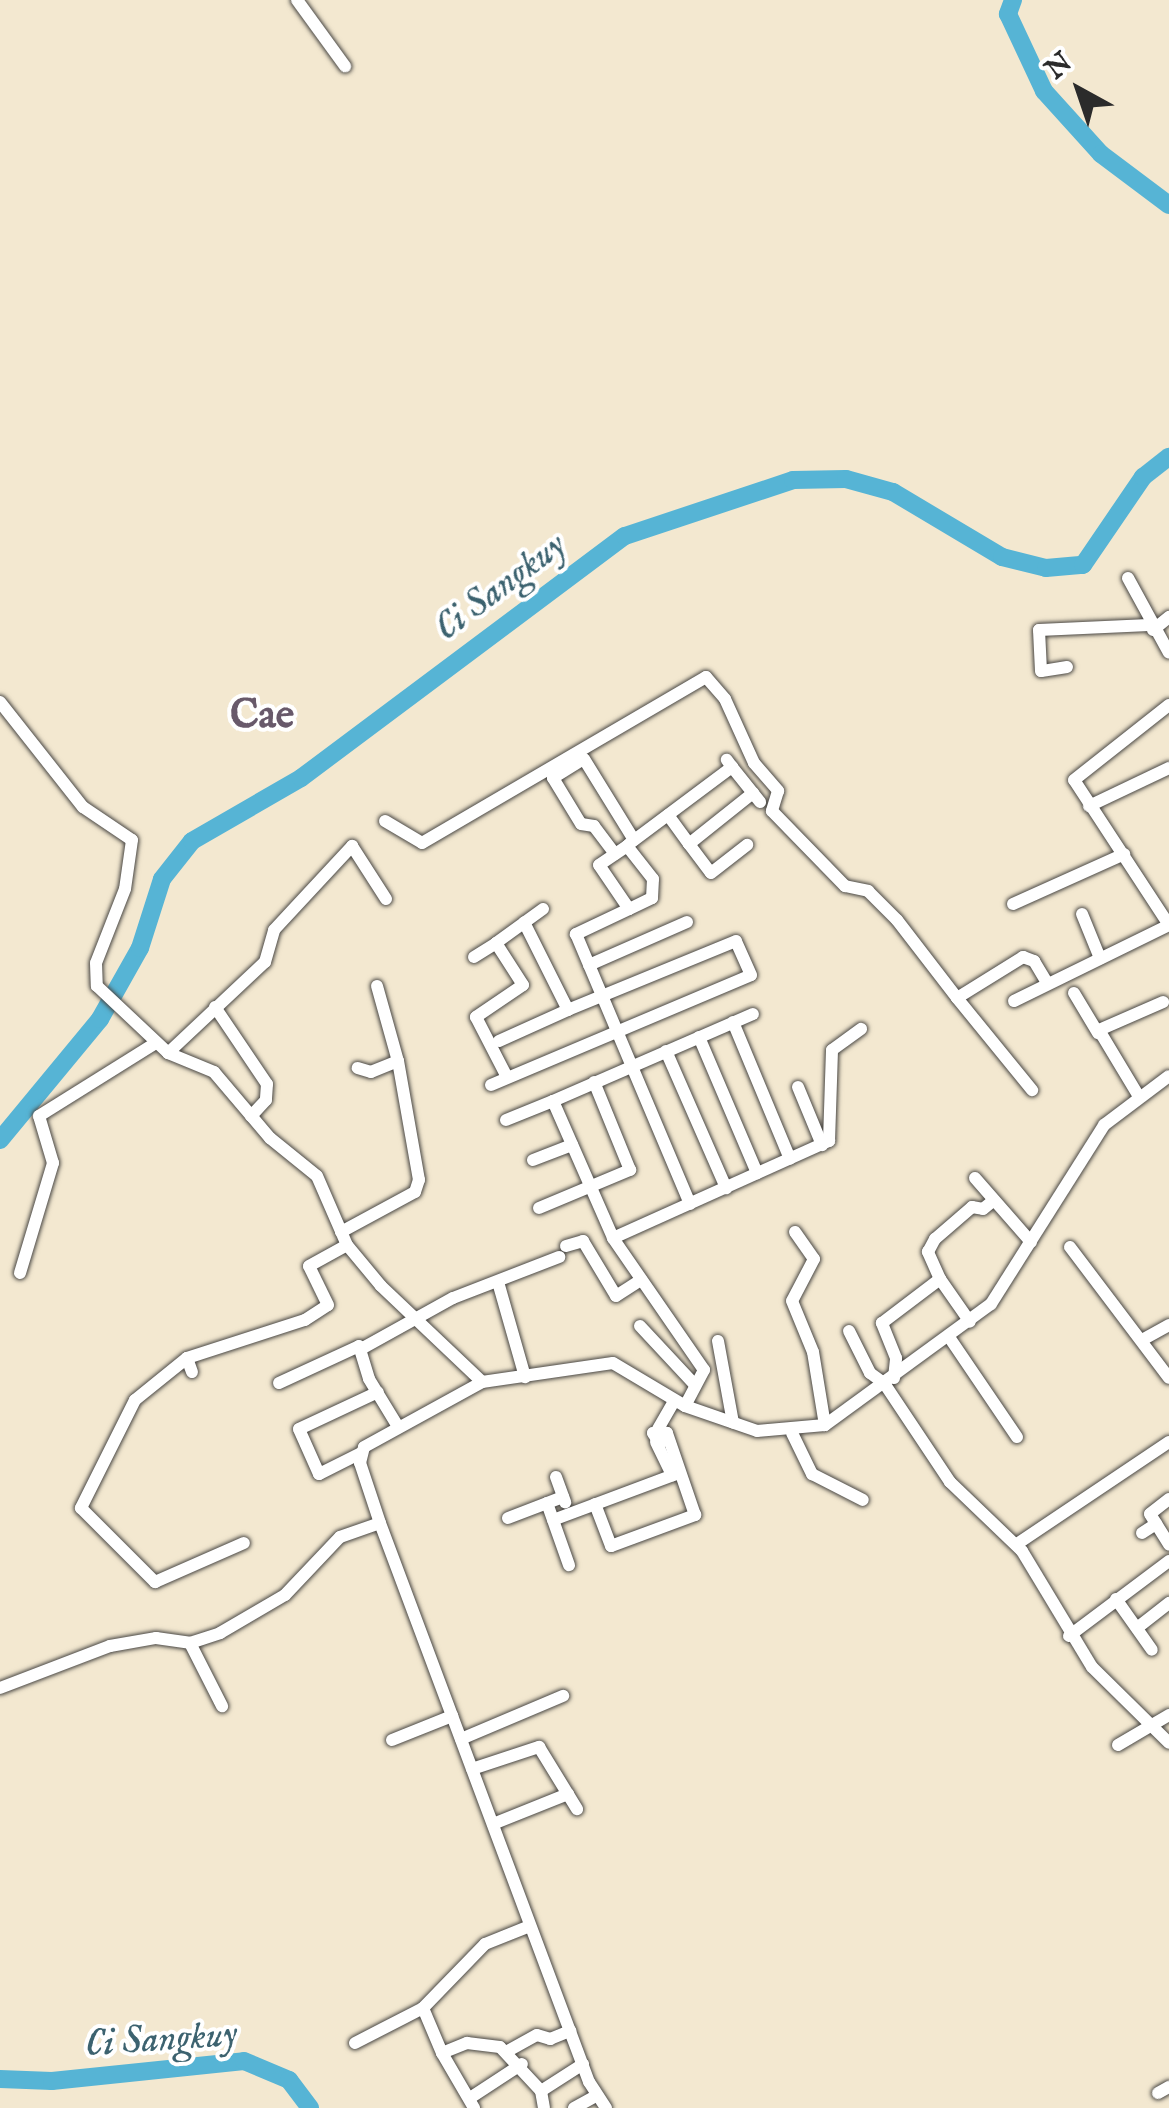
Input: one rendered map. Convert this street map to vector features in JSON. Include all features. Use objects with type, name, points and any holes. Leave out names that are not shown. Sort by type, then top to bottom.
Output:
[{"type":"street","points":[[296,0],[344,66]]},
{"type":"street","points":[[1128,578],[1151,628],[1169,653]]},
{"type":"street","points":[[1067,667],[1041,671],[1040,630],[1151,628],[1169,617]]},
{"type":"street","points":[[385,821],[422,843],[706,677],[778,791],[772,811],[845,886],[868,891],[1032,1090]]},
{"type":"street","points":[[0,702],[83,807],[132,840],[125,889],[96,963],[97,986],[168,1052],[214,1072],[251,1116],[317,1176],[344,1239],[415,1320],[482,1382]]},
{"type":"street","points":[[1014,1001],[1169,925],[1089,806],[1076,776],[1169,705]]},
{"type":"street","points":[[626,846],[594,826],[581,824],[553,778],[584,758],[626,846],[655,888],[652,898],[576,934],[690,1204]]},
{"type":"street","points":[[630,909],[600,865],[729,763],[757,797],[690,844]]},
{"type":"street","points":[[1089,806],[1169,768]]},
{"type":"street","points":[[668,815],[712,873],[747,845]]},
{"type":"street","points":[[168,1052],[265,962],[274,930],[352,846],[386,899]]},
{"type":"street","points":[[1013,904],[1124,854]]},
{"type":"street","points":[[474,958],[543,909]]},
{"type":"street","points":[[1082,914],[1100,958]]},
{"type":"street","points":[[524,922],[568,1010]]},
{"type":"street","points":[[589,965],[687,922]]},
{"type":"street","points":[[491,1085],[751,975],[736,942],[498,1042]]},
{"type":"street","points":[[496,943],[523,985],[476,1017],[507,1077]]},
{"type":"street","points":[[957,998],[1023,957],[1034,961],[1048,982]]},
{"type":"street","points":[[244,1543],[156,1582],[82,1508],[135,1400],[161,1373],[190,1365],[319,1311],[330,1301],[309,1266],[418,1187],[398,1061],[377,986]]},
{"type":"street","points":[[1074,993],[1138,1096]]},
{"type":"street","points":[[1098,1033],[1162,1002]]},
{"type":"street","points":[[215,1008],[257,1062],[270,1092],[251,1116]]},
{"type":"street","points":[[506,1120],[752,1014]]},
{"type":"street","points":[[733,1022],[790,1158]]},
{"type":"street","points":[[279,1383],[340,1352],[361,1350],[415,1320],[583,1241],[690,1204],[822,1145],[834,1128],[832,1050],[861,1030]]},
{"type":"street","points":[[700,1036],[758,1173]]},
{"type":"street","points":[[20,1273],[53,1163],[38,1116],[156,1043]]},
{"type":"street","points":[[666,1051],[726,1188]]},
{"type":"street","points":[[358,1068],[372,1072],[398,1061]]},
{"type":"street","points":[[378,1392],[298,1429],[320,1474],[361,1454],[397,1425],[482,1382],[613,1363],[680,1404],[734,1423],[792,1432],[825,1425],[970,1322],[1002,1290],[1074,1165],[1138,1096],[1169,1076]]},
{"type":"street","points":[[540,1208],[630,1170],[594,1082]]},
{"type":"street","points":[[798,1087],[822,1145]]},
{"type":"street","points":[[553,1101],[611,1234],[704,1370],[662,1435],[695,1515],[610,1546],[595,1504]]},
{"type":"street","points":[[534,1160],[572,1145]]},
{"type":"street","points":[[975,1178],[1031,1242]]},
{"type":"street","points":[[970,1322],[940,1279],[928,1252],[931,1243],[972,1208],[982,1210],[994,1200]]},
{"type":"street","points":[[795,1232],[814,1260],[792,1301],[812,1352],[825,1425]]},
{"type":"street","points":[[583,1241],[616,1296],[642,1280]]},
{"type":"street","points":[[1070,1247],[1169,1378]]},
{"type":"street","points":[[889,1380],[896,1358],[882,1323],[940,1279]]},
{"type":"street","points":[[498,1282],[525,1377]]},
{"type":"street","points":[[1142,1340],[1169,1325]]},
{"type":"street","points":[[640,1326],[695,1384]]},
{"type":"street","points":[[849,1331],[870,1373],[889,1380],[950,1482],[1017,1544],[1069,1636],[1124,1704],[1156,1726],[1169,1743]]},
{"type":"street","points":[[949,1337],[1017,1437]]},
{"type":"street","points":[[718,1342],[734,1423]]},
{"type":"street","points":[[361,1350],[397,1425]]},
{"type":"street","points":[[792,1432],[812,1474],[863,1500]]},
{"type":"street","points":[[1017,1544],[1169,1442]]},
{"type":"street","points":[[361,1454],[380,1524],[530,1926],[583,2064],[606,2108]]},
{"type":"street","points":[[553,1520],[676,1474]]},
{"type":"street","points":[[556,1477],[569,1514]]},
{"type":"street","points":[[508,1518],[563,1498]]},
{"type":"street","points":[[1169,1499],[1150,1513],[1169,1544]]},
{"type":"street","points":[[547,1504],[570,1565]]},
{"type":"street","points":[[0,1688],[110,1646],[156,1638],[190,1643],[269,1606],[329,1545],[380,1524]]},
{"type":"street","points":[[1142,1534],[1156,1524]]},
{"type":"street","points":[[1069,1636],[1169,1561]]},
{"type":"street","points":[[1116,1599],[1152,1650]]},
{"type":"street","points":[[1137,1628],[1169,1603]]},
{"type":"street","points":[[190,1643],[222,1706]]},
{"type":"street","points":[[460,1739],[562,1696]]},
{"type":"street","points":[[1118,1745],[1169,1715]]},
{"type":"street","points":[[392,1740],[452,1716]]},
{"type":"street","points":[[472,1769],[539,1747],[578,1810]]},
{"type":"street","points":[[493,1824],[568,1794]]},
{"type":"street","points":[[355,2043],[423,2008],[484,1944],[530,1926]]},
{"type":"street","points":[[423,2008],[442,2054],[472,2103],[522,2064]]},
{"type":"street","points":[[506,2052],[537,2035],[550,2039],[570,2032]]},
{"type":"street","points":[[442,2054],[482,2043],[506,2052],[522,2064],[541,2091],[544,2108]]},
{"type":"street","points":[[541,2091],[583,2064]]},
{"type":"street","points":[[574,2108],[597,2095]]},
{"type":"waterway","name":"Ci Sangkuy","points":[[1013,0],[1008,14],[1044,91],[1101,154],[1169,205]]},
{"type":"waterway","name":"Ci Sangkuy","points":[[0,1140],[100,1019],[140,948],[162,879],[192,841],[301,778],[625,536],[793,480],[846,479],[893,492],[1002,557],[1046,568],[1083,565],[1143,477],[1169,457]]},
{"type":"waterway","name":"Ci Sangkuy","points":[[0,2079],[52,2081],[244,2061],[289,2080],[310,2108]]},
{"type":"district","name":"Cae","points":[[262,717]]}]
